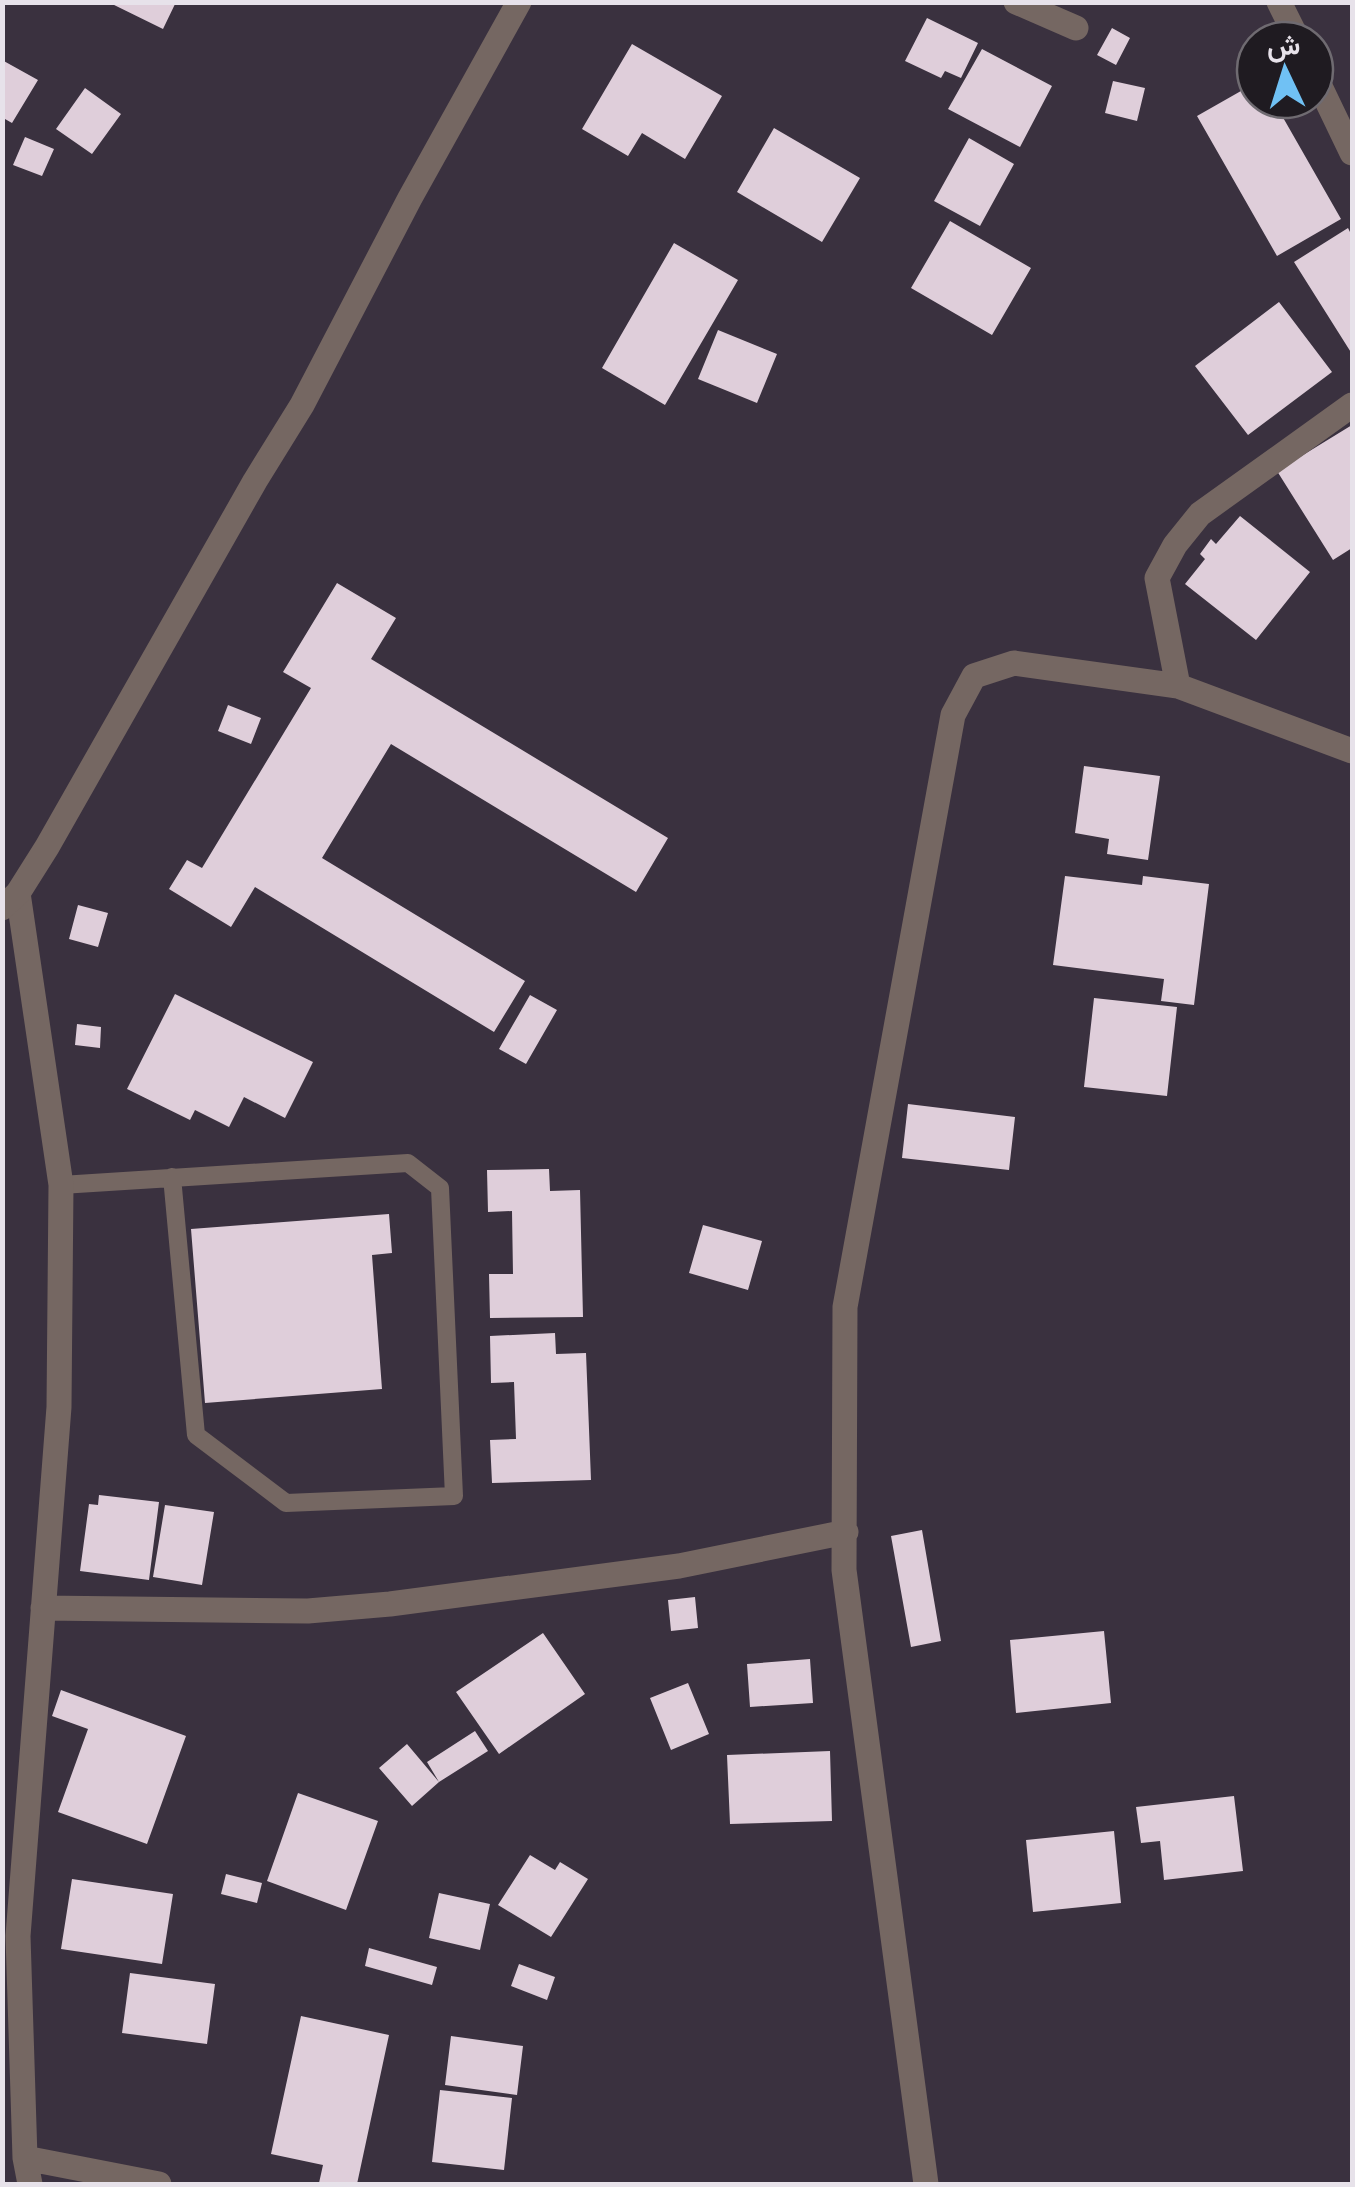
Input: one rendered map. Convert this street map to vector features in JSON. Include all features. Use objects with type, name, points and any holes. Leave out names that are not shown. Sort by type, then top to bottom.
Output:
[{"type":"street","points":[[30,2184],[25,2158],[18,1936],[59,1407],[61,1185],[10,901],[97,762],[302,405],[518,2]]},
{"type":"street","points":[[1016,2],[1076,28]]},
{"type":"street","points":[[1335,118],[1352,154]]},
{"type":"street","points":[[1178,686],[1157,578],[1175,544],[1200,514],[1352,405]]},
{"type":"street","points":[[926,2184],[844,1570],[845,1307],[954,715],[974,676],[1014,663],[1178,686],[1352,752]]},
{"type":"street","points":[[43,1608],[308,1611],[390,1604],[679,1566],[846,1532]]},
{"type":"street","points":[[25,2158],[158,2184]]},
{"type":"lane","points":[[61,1185],[172,1177],[408,1163],[440,1188],[454,1496],[286,1503],[196,1435],[172,1177]]},
{"type":"building","points":[[108,2],[176,2],[163,29]]},
{"type":"building","points":[[927,18],[978,43],[961,78],[945,71],[941,78],[905,61]]},
{"type":"building","points":[[1112,28],[1130,38],[1116,65],[1097,55]]},
{"type":"building","points":[[632,44],[722,96],[685,159],[642,133],[628,156],[582,129]]},
{"type":"building","points":[[982,49],[1052,86],[1020,147],[948,109]]},
{"type":"building","points":[[2,60],[38,80],[12,123],[5,119],[2,123]]},
{"type":"building","points":[[1113,81],[1145,88],[1137,121],[1105,113]]},
{"type":"building","points":[[85,88],[121,114],[92,154],[56,129]]},
{"type":"building","points":[[1235,94],[1235,120],[1284,120],[1341,219],[1277,256],[1197,116]]},
{"type":"building","points":[[774,128],[860,178],[822,242],[737,192]]},
{"type":"building","points":[[25,137],[54,149],[42,176],[13,165]]},
{"type":"building","points":[[969,138],[1014,164],[980,226],[934,201]]},
{"type":"building","points":[[950,221],[1031,268],[992,335],[911,288]]},
{"type":"building","points":[[1348,228],[1352,236],[1352,354],[1294,262]]},
{"type":"building","points":[[674,243],[738,280],[665,405],[602,368]]},
{"type":"building","points":[[1279,302],[1332,372],[1248,435],[1195,366]]},
{"type":"building","points":[[718,330],[777,354],[757,403],[698,379]]},
{"type":"building","points":[[1352,425],[1352,548],[1333,560],[1277,471]]},
{"type":"building","points":[[1240,516],[1310,572],[1256,640],[1185,584],[1205,559],[1200,554],[1211,539],[1216,544]]},
{"type":"building","points":[[337,583],[396,618],[371,659],[668,838],[636,892],[391,744],[322,858],[525,981],[494,1032],[255,887],[231,927],[169,889],[187,860],[202,868],[311,688],[283,672]]},
{"type":"building","points":[[228,705],[261,718],[251,744],[218,731]]},
{"type":"building","points":[[1084,766],[1160,776],[1148,860],[1107,854],[1109,839],[1075,833]]},
{"type":"building","points":[[1065,876],[1142,885],[1143,876],[1209,884],[1194,1005],[1161,1001],[1164,979],[1053,965]]},
{"type":"building","points":[[78,905],[108,913],[98,947],[69,939]]},
{"type":"building","points":[[175,994],[313,1062],[285,1118],[244,1097],[229,1127],[195,1110],[190,1120],[127,1089]]},
{"type":"building","points":[[530,995],[557,1010],[526,1064],[499,1049]]},
{"type":"building","points":[[1094,998],[1177,1007],[1167,1096],[1084,1087]]},
{"type":"building","points":[[77,1024],[101,1027],[100,1048],[75,1045]]},
{"type":"building","points":[[908,1104],[1015,1117],[1009,1170],[902,1158]]},
{"type":"building","points":[[549,1169],[550,1191],[580,1190],[583,1317],[490,1318],[489,1274],[513,1274],[512,1211],[488,1212],[487,1170]]},
{"type":"building","points":[[389,1214],[392,1253],[372,1255],[382,1389],[205,1403],[191,1229]]},
{"type":"building","points":[[703,1225],[762,1241],[748,1290],[689,1273]]},
{"type":"building","points":[[555,1333],[556,1354],[586,1353],[591,1480],[492,1483],[490,1440],[516,1439],[514,1382],[491,1383],[490,1336]]},
{"type":"building","points":[[99,1495],[159,1502],[149,1580],[80,1571],[89,1504],[98,1505]]},
{"type":"building","points":[[165,1505],[214,1512],[202,1585],[153,1577]]},
{"type":"building","points":[[922,1530],[941,1641],[911,1647],[891,1536]]},
{"type":"building","points":[[695,1597],[698,1628],[671,1631],[668,1600]]},
{"type":"building","points":[[1104,1631],[1111,1703],[1016,1713],[1010,1640]]},
{"type":"building","points":[[543,1633],[585,1694],[499,1754],[456,1692]]},
{"type":"building","points":[[810,1659],[813,1703],[750,1707],[747,1664]]},
{"type":"building","points":[[688,1683],[709,1734],[671,1750],[650,1698]]},
{"type":"building","points":[[61,1690],[186,1736],[147,1844],[58,1812],[88,1729],[52,1716]]},
{"type":"building","points":[[475,1731],[488,1751],[439,1782],[427,1762]]},
{"type":"building","points":[[407,1744],[439,1782],[412,1806],[379,1768]]},
{"type":"building","points":[[830,1751],[832,1821],[730,1824],[727,1755]]},
{"type":"building","points":[[298,1793],[378,1821],[346,1910],[267,1881]]},
{"type":"building","points":[[1234,1796],[1243,1871],[1164,1880],[1160,1841],[1141,1843],[1136,1807]]},
{"type":"building","points":[[1114,1831],[1121,1903],[1033,1912],[1026,1840]]},
{"type":"building","points":[[530,1855],[555,1870],[560,1862],[588,1879],[551,1937],[498,1905]]},
{"type":"building","points":[[226,1874],[262,1883],[257,1903],[221,1894]]},
{"type":"building","points":[[72,1879],[173,1894],[162,1964],[61,1949]]},
{"type":"building","points":[[439,1893],[490,1904],[480,1950],[429,1938]]},
{"type":"building","points":[[369,1948],[437,1967],[432,1985],[365,1966]]},
{"type":"building","points":[[519,1964],[555,1977],[547,2000],[511,1986]]},
{"type":"building","points":[[130,1973],[215,1984],[207,2044],[122,2033]]},
{"type":"building","points":[[301,2016],[389,2035],[357,2184],[319,2183],[323,2165],[271,2154]]},
{"type":"building","points":[[451,2036],[523,2046],[517,2095],[445,2085]]},
{"type":"building","points":[[440,2090],[512,2098],[504,2170],[432,2162]]}]
